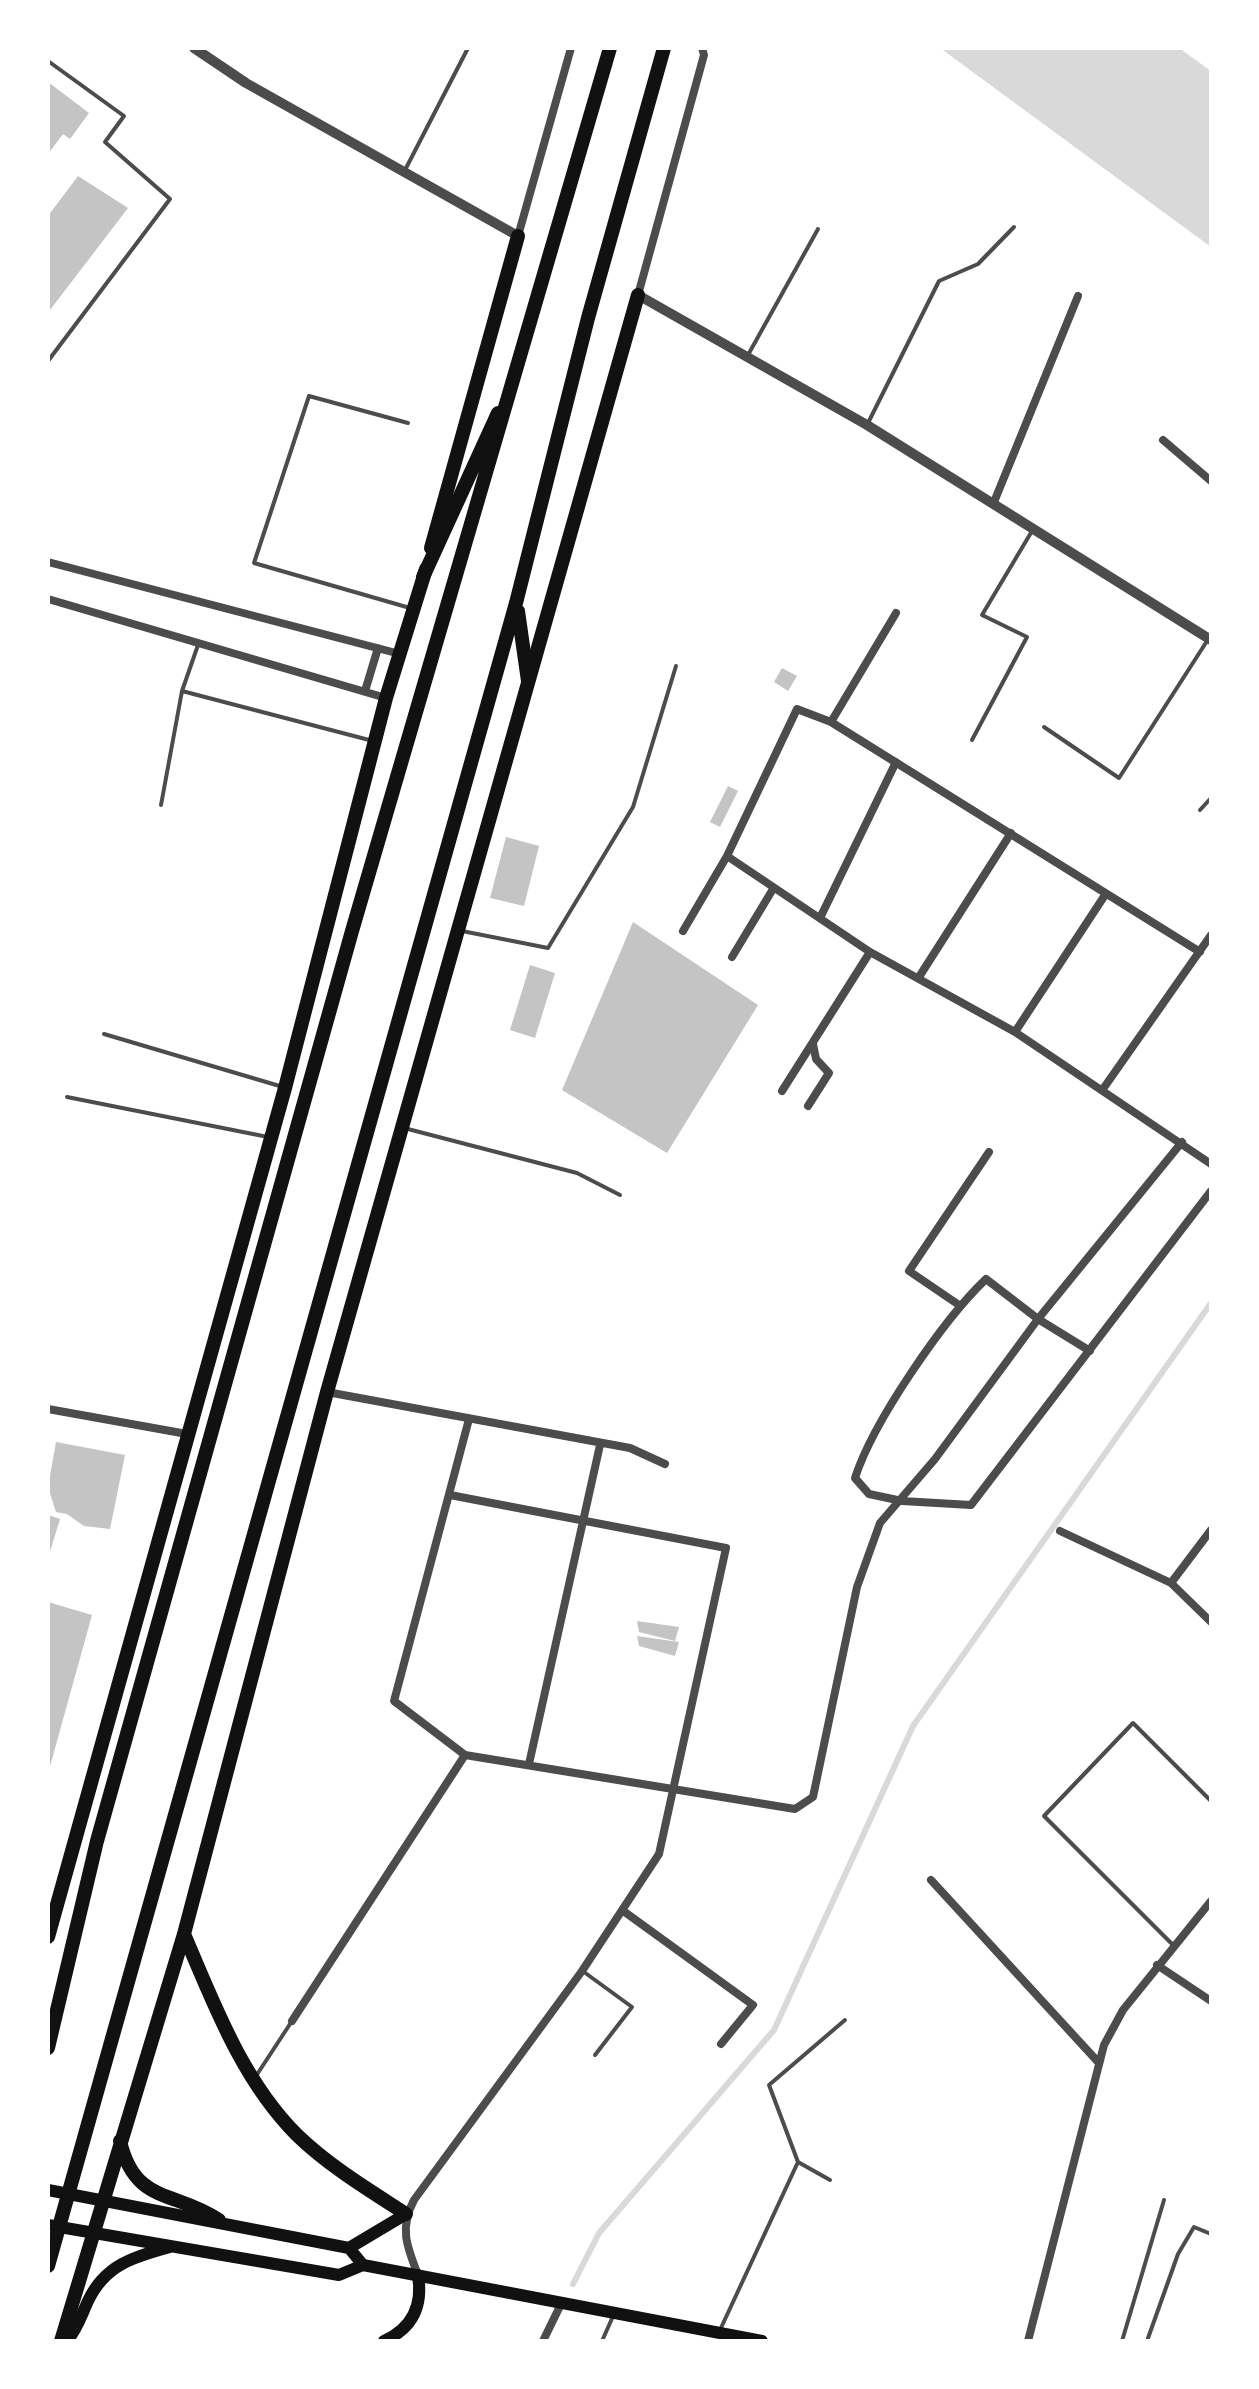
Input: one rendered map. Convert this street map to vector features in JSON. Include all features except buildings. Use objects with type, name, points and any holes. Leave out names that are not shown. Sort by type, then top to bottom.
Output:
[{"type":"main road","points":[[48,2048],[97,1841],[221,1410],[352,931],[520,365],[610,48]]},
{"type":"main road","points":[[48,2266],[54,2225],[69,2193],[128,1971],[516,603],[588,318],[664,48]]},
{"type":"main road","points":[[48,1937],[52,1912],[285,1088],[386,698],[518,236]]},
{"type":"main road","points":[[64,2341],[102,2199],[184,1934],[327,1392],[638,295]]},
{"type":"main road","points":[[423,577],[520,365]]},
{"type":"main road","points":[[516,603],[528,681]]},
{"type":"main road","points":[[184,1934],[253,2081],[297,2134],[334,2166],[406,2214],[349,2248]]},
{"type":"main road","points":[[120,2138],[125,2163],[142,2186],[153,2193],[201,2208],[219,2220]]},
{"type":"main road","points":[[48,2190],[219,2220],[349,2248],[363,2265]]},
{"type":"main road","points":[[54,2225],[339,2275],[363,2265],[758,2341]]},
{"type":"main road","points":[[64,2341],[79,2326],[96,2285],[113,2268],[128,2258],[176,2245]]},
{"type":"main road","points":[[384,2341],[408,2325],[418,2309],[421,2291],[418,2275]]},
{"type":"street","points":[[194,48],[246,83],[518,236],[570,48]]},
{"type":"street","points":[[703,52],[638,295],[867,425],[1210,639]]},
{"type":"street","points":[[994,502],[1078,296]]},
{"type":"street","points":[[1163,440],[1211,481]]},
{"type":"street","points":[[48,562],[400,654]]},
{"type":"street","points":[[48,599],[386,698]]},
{"type":"street","points":[[831,722],[896,613]]},
{"type":"street","points":[[365,691],[378,648]]},
{"type":"street","points":[[683,931],[727,856],[797,709],[831,722],[1200,952]]},
{"type":"street","points":[[820,918],[896,762]]},
{"type":"street","points":[[919,977],[1011,833]]},
{"type":"street","points":[[727,856],[870,952],[1015,1032],[1211,1164]]},
{"type":"street","points":[[732,957],[773,889]]},
{"type":"street","points":[[1015,1032],[1105,895]]},
{"type":"street","points":[[1103,1089],[1211,935]]},
{"type":"street","points":[[782,1091],[870,952]]},
{"type":"street","points":[[808,1106],[829,1073],[816,1059],[813,1044]]},
{"type":"street","points":[[469,1419],[394,1701],[465,1755],[795,1809],[813,1797],[857,1587],[880,1523],[902,1501],[1038,1319],[1182,1142]]},
{"type":"street","points":[[959,1305],[909,1271],[989,1152]]},
{"type":"street","points":[[1090,1351],[1038,1319],[986,1279],[959,1305],[864,1450],[855,1478],[869,1494],[902,1501],[971,1505],[1090,1351],[1211,1191]]},
{"type":"street","points":[[327,1392],[600,1445],[630,1448],[665,1464]]},
{"type":"street","points":[[48,1420],[50,1409],[187,1434]]},
{"type":"street","points":[[529,1764],[600,1445]]},
{"type":"street","points":[[418,2275],[404,2231],[406,2214],[582,1971],[659,1854],[726,1548],[581,1523],[450,1495]]},
{"type":"street","points":[[1171,1583],[1211,1530]]},
{"type":"street","points":[[1060,1531],[1171,1583],[1211,1622]]},
{"type":"street","points":[[292,2021],[465,1755]]},
{"type":"street","points":[[931,1880],[1099,2063]]},
{"type":"street","points":[[1028,2341],[1099,2063],[1123,2010],[1211,1901]]},
{"type":"street","points":[[622,1910],[753,2005],[721,2044]]},
{"type":"street","points":[[1157,1965],[1211,2001]]},
{"type":"street","points":[[543,2341],[561,2304]]},
{"type":"lane","points":[[403,174],[468,48]]},
{"type":"lane","points":[[48,61],[124,116],[105,142],[170,199],[48,361]]},
{"type":"lane","points":[[867,425],[939,281],[978,264],[1014,227]]},
{"type":"lane","points":[[748,355],[818,229]]},
{"type":"lane","points":[[408,423],[309,396],[254,563],[413,609]]},
{"type":"lane","points":[[972,740],[1027,637],[982,615],[1033,529]]},
{"type":"lane","points":[[1044,727],[1119,778],[1210,639]]},
{"type":"lane","points":[[161,805],[182,691],[199,643]]},
{"type":"lane","points":[[456,930],[548,948],[633,807],[676,666]]},
{"type":"lane","points":[[182,691],[375,741]]},
{"type":"lane","points":[[1200,810],[1211,798]]},
{"type":"lane","points":[[104,1034],[285,1088]]},
{"type":"lane","points":[[67,1097],[270,1138]]},
{"type":"lane","points":[[402,1128],[577,1173],[620,1195]]},
{"type":"lane","points":[[1173,1945],[1044,1816],[1133,1723],[1211,1801]]},
{"type":"lane","points":[[582,1971],[632,2007],[595,2055]]},
{"type":"lane","points":[[830,2180],[798,2162],[769,2085],[845,2020]]},
{"type":"lane","points":[[253,2081],[292,2021]]},
{"type":"lane","points":[[718,2334],[798,2162]]},
{"type":"lane","points":[[1122,2341],[1164,2200]]},
{"type":"lane","points":[[1147,2341],[1178,2254],[1194,2227],[1211,2234]]},
{"type":"lane","points":[[602,2341],[614,2314]]},
{"type":"shaded area","points":[[940,48],[1179,48],[1211,71],[1211,247]]},
{"type":"waterway","points":[[573,2284],[599,2233],[774,2030],[913,1726],[1211,1303]]}]
